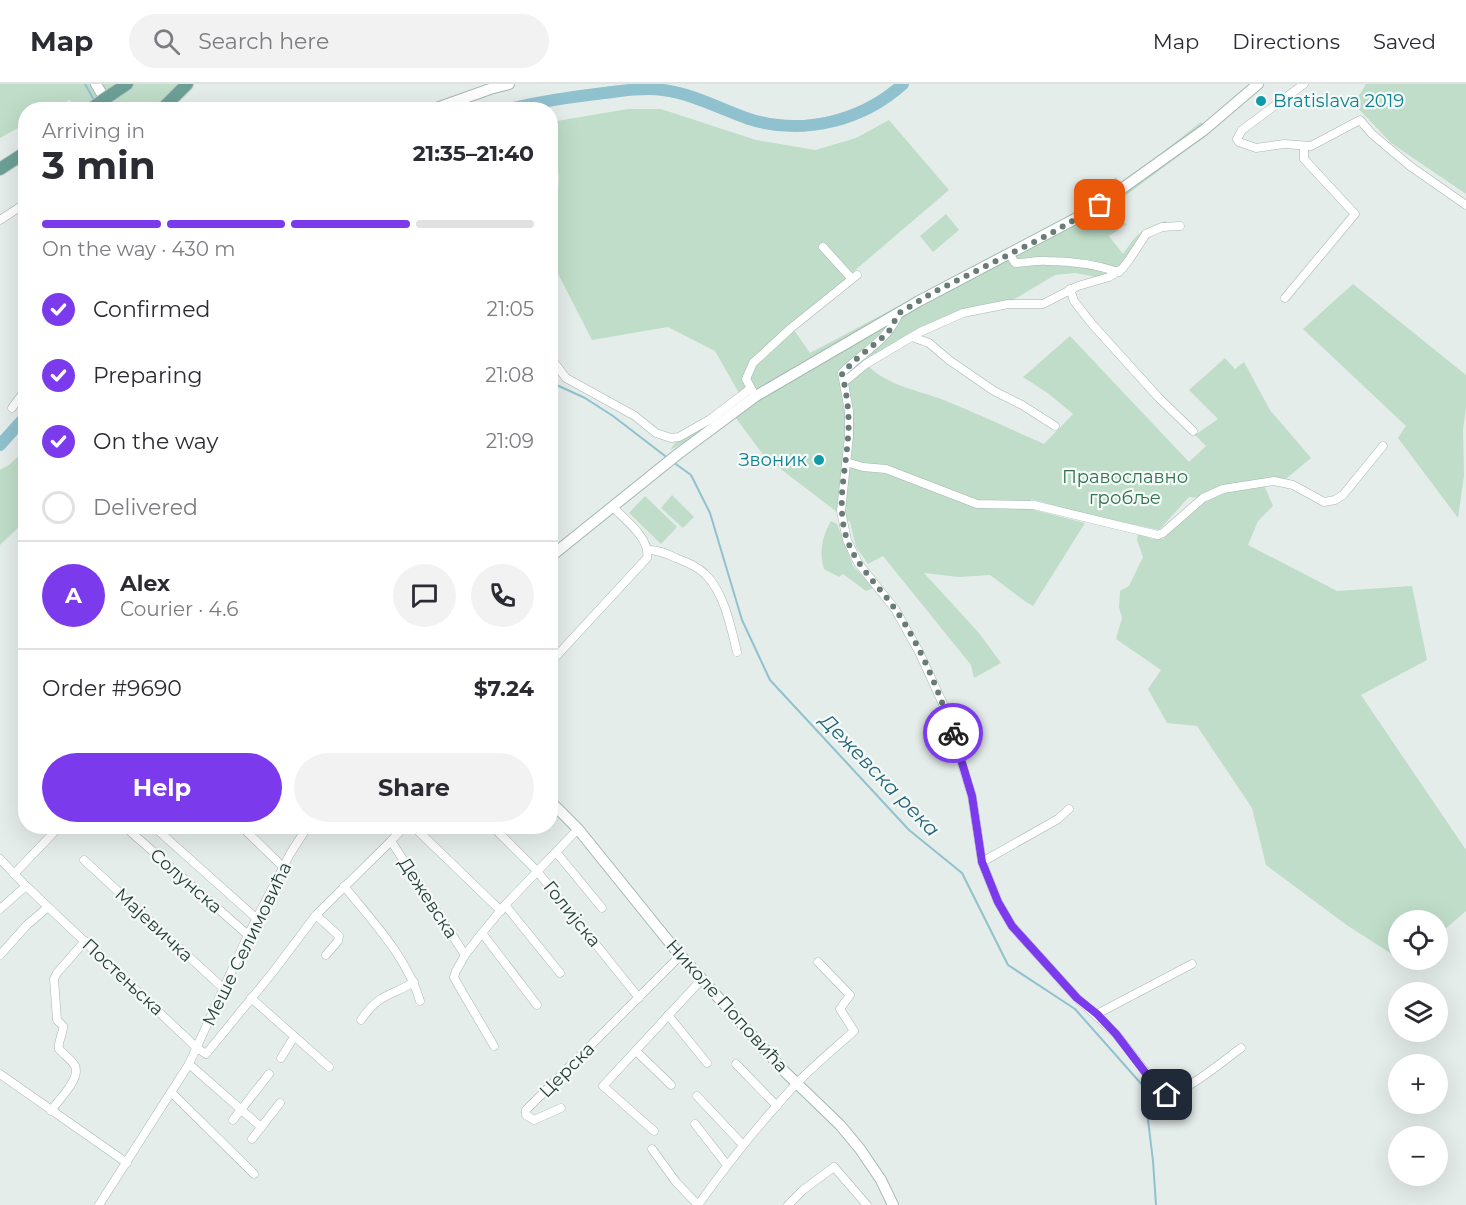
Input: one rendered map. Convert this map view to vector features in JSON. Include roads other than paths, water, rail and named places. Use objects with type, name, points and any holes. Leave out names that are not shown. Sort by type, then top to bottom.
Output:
[{"type":"main road","points":[[96,84],[106,102]]},
{"type":"main road","points":[[100,102],[126,84]]},
{"type":"main road","points":[[167,102],[172,91],[172,84]]},
{"type":"main road","points":[[169,102],[187,84]]},
{"type":"main road","points":[[452,102],[490,88],[509,84]]},
{"type":"main road","points":[[558,551],[753,392],[948,285],[1085,215],[1204,130],[1258,84]]},
{"type":"main road","points":[[0,169],[18,157]]},
{"type":"main road","name":"Николе Поповића","points":[[558,809],[578,829],[681,955],[797,1083]]},
{"type":"main road","points":[[797,1083],[840,1125],[860,1149],[881,1180],[893,1205]]},
{"type":"street","points":[[1304,84],[1242,130],[1237,139],[1242,144],[1256,148],[1284,144],[1300,147],[1320,142],[1360,120],[1372,135],[1410,166],[1466,205]]},
{"type":"street","points":[[1285,298],[1355,214],[1304,159],[1300,147]]},
{"type":"street","points":[[0,220],[18,208]]},
{"type":"street","points":[[844,381],[866,364],[927,328],[968,311],[1008,304],[1043,304],[1090,281],[1107,278],[1119,272],[1146,234],[1162,227],[1180,226]]},
{"type":"street","points":[[558,368],[566,378],[634,416],[657,433],[671,438],[679,437],[753,392],[746,376],[753,363],[790,328],[855,277],[823,248]]},
{"type":"street","points":[[1010,255],[1018,263],[1059,261],[1119,272]]},
{"type":"street","points":[[1070,290],[1074,301],[1092,324],[1158,397],[1193,431]]},
{"type":"street","points":[[899,313],[888,333],[842,374],[849,411],[841,511],[847,540],[858,563],[895,609],[920,652],[943,704],[972,796],[982,862],[998,902],[1012,926],[1077,998],[1097,1014],[1116,1034],[1163,1094],[1167,1095],[1189,1086],[1241,1048]]},
{"type":"street","points":[[912,337],[929,343],[994,391],[1055,426]]},
{"type":"street","points":[[12,408],[18,400]]},
{"type":"street","points":[[846,462],[863,468],[886,469],[977,504],[1034,505],[1158,536],[1203,498],[1223,489],[1274,482],[1293,485],[1324,502],[1335,500],[1343,495],[1383,446]]},
{"type":"street","points":[[558,654],[647,558],[649,550],[644,541],[613,507]]},
{"type":"street","points":[[649,550],[657,550],[694,566],[710,580],[718,593],[737,652]]},
{"type":"street","points":[[982,862],[1058,819],[1070,809]]},
{"type":"street","name":"Голијска","points":[[494,1046],[454,977],[465,955],[482,933],[578,829]]},
{"type":"street","points":[[14,874],[52,834]]},
{"type":"street","name":"Солунска","points":[[133,834],[248,935]]},
{"type":"street","points":[[162,834],[256,918]]},
{"type":"street","points":[[249,834],[283,867]]},
{"type":"street","name":"Меше Селимовића","points":[[99,1205],[189,1064],[256,918],[303,834]]},
{"type":"street","name":"Дежевска","points":[[197,1048],[208,1053],[316,915],[398,834]]},
{"type":"street","name":"Дежевска","points":[[422,834],[503,908]]},
{"type":"street","points":[[500,834],[537,871]]},
{"type":"street","name":"Дежевска","points":[[391,841],[465,955]]},
{"type":"street","name":"Голијска","points":[[556,852],[602,908]]},
{"type":"street","name":"Постењска","points":[[0,859],[197,1048]]},
{"type":"street","name":"Мајевичка","points":[[84,860],[224,989]]},
{"type":"street","name":"Голијска","points":[[537,871],[639,998]]},
{"type":"street","points":[[0,909],[26,886]]},
{"type":"street","points":[[344,886],[380,930],[414,982],[420,1000]]},
{"type":"street","points":[[0,955],[27,925],[48,907]]},
{"type":"street","points":[[503,908],[560,973]]},
{"type":"street","points":[[316,915],[339,936],[338,941],[326,955]]},
{"type":"street","points":[[482,933],[537,1005]]},
{"type":"street","points":[[51,1111],[70,1088],[76,1074],[75,1066],[58,1045],[64,1030],[57,1020],[54,979],[85,941]]},
{"type":"street","name":"Церска","points":[[561,1108],[534,1120],[526,1115],[526,1110],[681,955]]},
{"type":"street","name":"Николе Поповића","points":[[797,1083],[854,1031],[840,1009],[850,995],[818,962]]},
{"type":"street","points":[[1097,1014],[1192,964]]},
{"type":"street","points":[[654,1131],[603,1086],[702,979]]},
{"type":"street","points":[[361,1020],[378,999],[414,982]]},
{"type":"street","points":[[251,998],[329,1067]]},
{"type":"street","points":[[668,1015],[707,1063]]},
{"type":"street","points":[[281,1058],[294,1037]]},
{"type":"street","points":[[636,1052],[671,1085]]},
{"type":"street","points":[[189,1064],[261,1127]]},
{"type":"street","points":[[736,1064],[777,1106]]},
{"type":"street","points":[[0,1074],[127,1163]]},
{"type":"street","points":[[233,1120],[269,1074]]},
{"type":"street","points":[[652,1149],[676,1182],[698,1205],[742,1145],[797,1083]]},
{"type":"street","points":[[171,1092],[254,1174]]},
{"type":"street","points":[[697,1096],[742,1145]]},
{"type":"street","points":[[252,1139],[280,1103]]},
{"type":"street","points":[[696,1124],[727,1165]]},
{"type":"street","points":[[788,1205],[803,1190],[834,1167],[867,1205]]},
{"type":"waterway","points":[[85,84],[94,100]]},
{"type":"waterway","points":[[541,102],[656,89],[685,95],[749,119],[769,124],[811,125],[850,116],[887,97],[903,84]]},
{"type":"waterway","name":"Дежевска река","points":[[558,386],[585,398],[613,416],[669,459]]},
{"type":"waterway","points":[[0,445],[18,425]]},
{"type":"waterway","name":"Дежевска река","points":[[673,462],[691,475],[710,513],[742,620],[770,680],[909,830],[962,873],[1008,965],[1075,1009],[1144,1087],[1156,1205]]},
{"type":"place","name":"Bratislava 2019","points":[[1261,101]]},
{"type":"place","name":"Звоник","points":[[819,460]]},
{"type":"park label","name":"Православно гробље","points":[[1125,487]]}]
